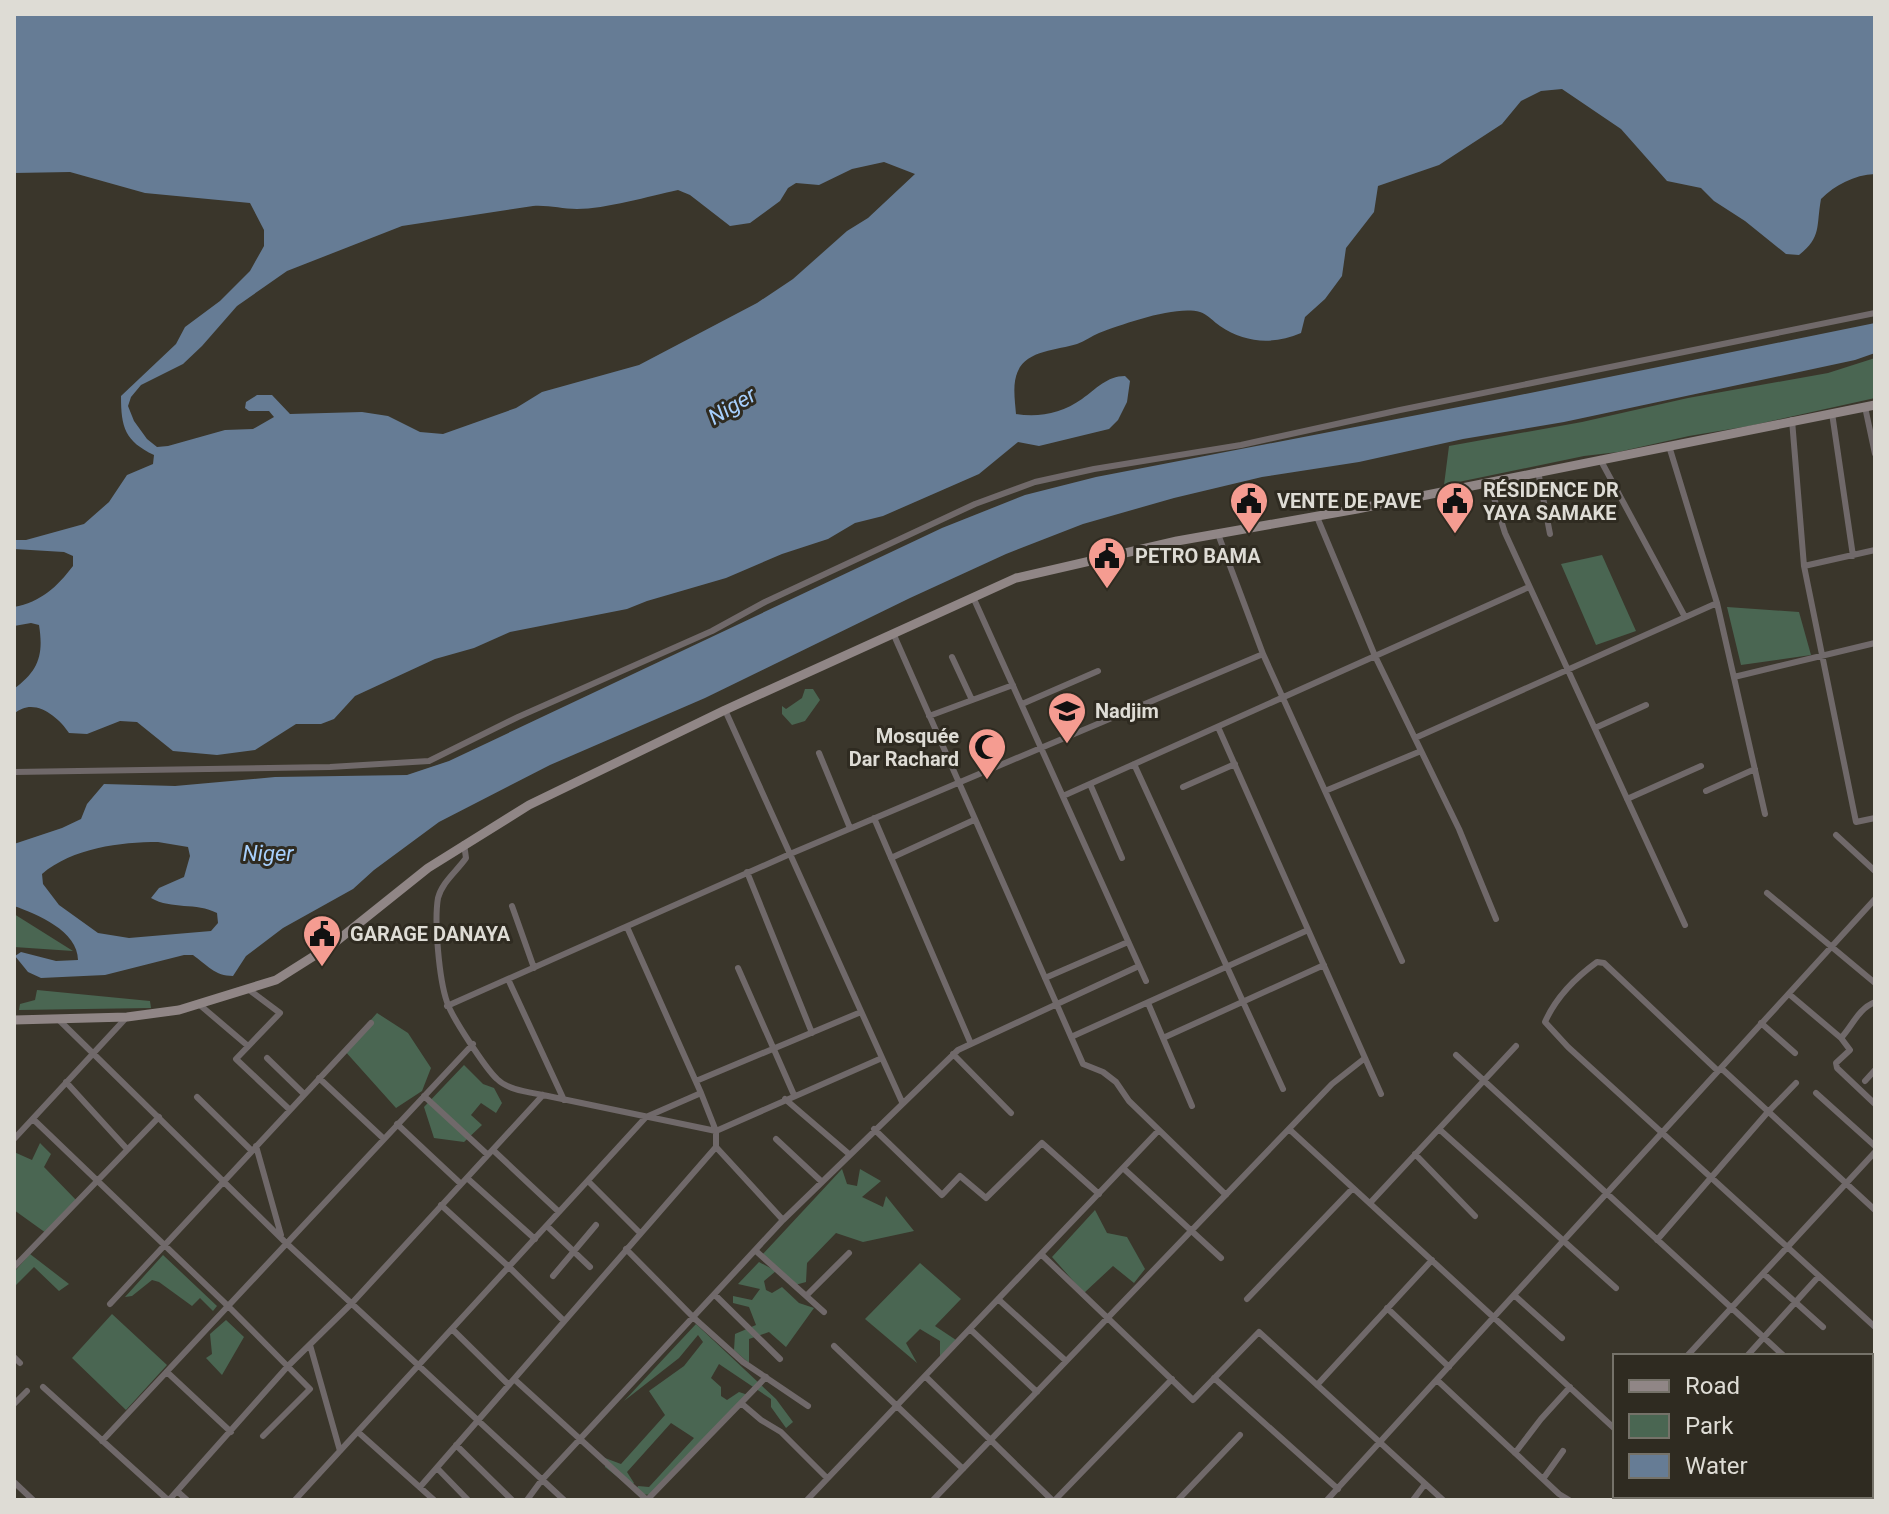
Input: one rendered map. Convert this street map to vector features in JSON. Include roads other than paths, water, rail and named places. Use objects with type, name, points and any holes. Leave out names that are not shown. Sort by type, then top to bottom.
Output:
[{"type":"main road","points":[[14,1020],[127,1017],[201,1006],[276,980],[333,944],[428,868],[529,805],[725,710],[1025,576],[1218,534],[1870,406]]},
{"type":"street","points":[[14,772],[330,767],[429,761],[518,717],[712,631],[765,602],[975,504],[1035,482],[1106,466],[1241,445],[1875,313]]},
{"type":"street","points":[[1870,406],[1875,454]]},
{"type":"street","points":[[1832,413],[1853,556]]},
{"type":"street","points":[[1792,420],[1804,566],[1856,822],[1875,818]]},
{"type":"street","points":[[1669,446],[1717,603],[1765,814]]},
{"type":"street","points":[[1600,459],[1685,617]]},
{"type":"street","points":[[1538,471],[1550,534]]},
{"type":"street","points":[[1488,482],[1505,533],[1529,587],[1685,925]]},
{"type":"street","points":[[1317,517],[1375,656],[1459,829],[1496,919]]},
{"type":"street","points":[[1218,534],[1263,654],[1402,961]]},
{"type":"street","points":[[1804,566],[1875,550]]},
{"type":"street","points":[[1063,796],[1529,587]]},
{"type":"street","points":[[973,597],[1146,981]]},
{"type":"street","points":[[1415,738],[1717,603]]},
{"type":"street","points":[[893,633],[1083,1064],[1103,1072],[1116,1082],[1129,1101],[1226,1195]]},
{"type":"street","points":[[1734,677],[1875,643]]},
{"type":"street","points":[[447,1006],[747,872],[1263,654]]},
{"type":"street","points":[[952,657],[972,700]]},
{"type":"street","points":[[1022,704],[1098,671]]},
{"type":"street","points":[[929,716],[1013,685]]},
{"type":"street","points":[[1595,728],[1646,705]]},
{"type":"street","points":[[725,710],[902,1102]]},
{"type":"street","points":[[1218,727],[1381,1094]]},
{"type":"street","points":[[1325,791],[1421,751]]},
{"type":"street","points":[[819,753],[850,828]]},
{"type":"street","points":[[1134,764],[1283,1089]]},
{"type":"street","points":[[1183,787],[1235,764]]},
{"type":"street","points":[[1627,799],[1701,766]]},
{"type":"street","points":[[1706,791],[1755,769]]},
{"type":"street","points":[[1090,784],[1122,858]]},
{"type":"street","points":[[874,818],[971,1044]]},
{"type":"street","points":[[891,858],[974,820]]},
{"type":"street","points":[[1836,835],[1875,871]]},
{"type":"street","points":[[464,844],[466,858],[445,883],[438,898],[439,954],[447,1006],[498,1081],[515,1089],[716,1131],[882,1058]]},
{"type":"street","points":[[747,872],[812,1033]]},
{"type":"street","points":[[1767,893],[1875,983]]},
{"type":"street","points":[[1327,1500],[1875,899]]},
{"type":"street","points":[[512,906],[534,968]]},
{"type":"street","points":[[420,1487],[716,1147],[716,1131],[701,1093],[627,927]]},
{"type":"street","points":[[1071,1037],[1308,930]]},
{"type":"street","points":[[1045,978],[1128,942]]},
{"type":"street","points":[[1875,1210],[1604,963],[1597,962],[1575,978],[1549,1013],[1545,1022],[1568,1047],[1875,1327]]},
{"type":"street","points":[[1163,1038],[1324,965]]},
{"type":"street","points":[[527,1500],[541,1481],[783,1220],[953,1054],[1139,966]]},
{"type":"street","points":[[738,968],[794,1095]]},
{"type":"street","points":[[508,979],[564,1100]]},
{"type":"street","points":[[248,989],[280,1013],[236,1059],[290,1110]]},
{"type":"street","points":[[1789,994],[1850,1046],[1850,1050],[1836,1063],[1837,1068],[1875,1104]]},
{"type":"street","points":[[1841,1038],[1855,1016],[1875,1002]]},
{"type":"street","points":[[1148,1003],[1192,1106]]},
{"type":"street","points":[[201,1006],[248,1046]]},
{"type":"street","points":[[696,1081],[861,1012]]},
{"type":"street","points":[[14,1139],[127,1017]]},
{"type":"street","points":[[59,1020],[285,1240],[564,1500]]},
{"type":"street","points":[[110,1304],[371,1023]]},
{"type":"street","points":[[1761,1023],[1795,1053]]},
{"type":"street","points":[[102,1441],[229,1307],[285,1240],[473,1044]]},
{"type":"street","points":[[1370,1203],[1516,1046]]},
{"type":"street","points":[[953,1054],[1011,1113]]},
{"type":"street","points":[[1456,1055],[1782,1354]]},
{"type":"street","points":[[267,1058],[304,1094]]},
{"type":"street","points":[[933,1500],[1332,1084],[1365,1058]]},
{"type":"street","points":[[1865,1081],[1875,1070]]},
{"type":"street","points":[[319,1078],[384,1139]]},
{"type":"street","points":[[66,1082],[127,1149]]},
{"type":"street","points":[[1657,1240],[1796,1083]]},
{"type":"street","points":[[295,1500],[646,1117],[701,1093]]},
{"type":"street","points":[[1689,1354],[1875,1149],[1816,1093]]},
{"type":"street","points":[[43,1387],[168,1500],[288,1366],[352,1303],[543,1095]]},
{"type":"street","points":[[424,1096],[559,1212]]},
{"type":"street","points":[[197,1097],[254,1148],[285,1240]]},
{"type":"street","points":[[785,1099],[849,1154]]},
{"type":"street","points":[[14,1267],[159,1117]]},
{"type":"street","points":[[33,1119],[310,1389],[263,1436]]},
{"type":"street","points":[[397,1124],[461,1184]]},
{"type":"street","points":[[874,1129],[942,1195],[960,1176],[986,1198],[1042,1143],[1099,1194]]},
{"type":"street","points":[[1289,1129],[1613,1427]]},
{"type":"street","points":[[1439,1129],[1616,1288]]},
{"type":"street","points":[[807,1500],[1159,1130]]},
{"type":"street","points":[[776,1139],[822,1182]]},
{"type":"street","points":[[716,1147],[783,1220]]},
{"type":"street","points":[[1415,1154],[1475,1216]]},
{"type":"street","points":[[1123,1168],[1221,1258]]},
{"type":"street","points":[[467,1178],[535,1239]]},
{"type":"street","points":[[588,1181],[640,1233]]},
{"type":"street","points":[[1247,1299],[1353,1188]]},
{"type":"street","points":[[441,1205],[564,1321]]},
{"type":"street","points":[[553,1276],[596,1225]]},
{"type":"street","points":[[547,1226],[590,1267]]},
{"type":"street","points":[[626,1249],[743,1362],[808,1406]]},
{"type":"street","points":[[756,1251],[824,1312]]},
{"type":"street","points":[[806,1296],[849,1253]]},
{"type":"street","points":[[1041,1254],[1193,1400],[1259,1332],[1443,1500]]},
{"type":"street","points":[[1317,1385],[1432,1260]]},
{"type":"street","points":[[1764,1274],[1823,1327]]},
{"type":"street","points":[[1749,1354],[1819,1276]]},
{"type":"street","points":[[715,1295],[780,1359]]},
{"type":"street","points":[[1514,1295],[1562,1338]]},
{"type":"street","points":[[998,1299],[1066,1361]]},
{"type":"street","points":[[1387,1308],[1449,1367]]},
{"type":"street","points":[[452,1329],[647,1500],[766,1377]]},
{"type":"street","points":[[970,1329],[1037,1392]]},
{"type":"street","points":[[310,1345],[340,1451]]},
{"type":"street","points":[[834,1346],[963,1469]]},
{"type":"street","points":[[14,1357],[20,1363]]},
{"type":"street","points":[[168,1373],[231,1432]]},
{"type":"street","points":[[925,1376],[1053,1500],[1172,1379]]},
{"type":"street","points":[[1214,1378],[1338,1489]]},
{"type":"street","points":[[1437,1380],[1543,1479],[1556,1497],[1569,1500]]},
{"type":"street","points":[[1515,1453],[1570,1387]]},
{"type":"street","points":[[14,1404],[27,1391]]},
{"type":"street","points":[[741,1403],[781,1432],[827,1478]]},
{"type":"street","points":[[358,1432],[434,1500]]},
{"type":"street","points":[[1178,1500],[1240,1435]]},
{"type":"street","points":[[456,1445],[512,1500]]},
{"type":"street","points":[[1543,1479],[1563,1451]]},
{"type":"street","points":[[437,1468],[468,1500]]},
{"type":"street","points":[[14,1482],[33,1500]]},
{"type":"street","points":[[1413,1500],[1425,1484]]},
{"type":"street","points":[[177,1491],[187,1500]]},
{"type":"water","points":[[14,14],[1875,14],[1875,174],[1845,182],[1821,199],[1815,236],[1799,255],[1786,254],[1701,188],[1667,181],[1621,129],[1562,89],[1541,91],[1521,101],[1502,124],[1439,165],[1378,186],[1374,212],[1346,248],[1342,276],[1325,299],[1305,317],[1301,333],[1270,341],[1249,339],[1230,332],[1203,313],[1177,311],[1135,321],[1077,344],[1036,355],[1022,364],[1016,376],[1016,414],[1042,415],[1058,411],[1107,381],[1125,376],[1130,381],[1127,402],[1118,420],[1109,429],[1039,446],[1018,442],[979,474],[883,516],[855,523],[828,539],[782,554],[726,578],[627,609],[510,632],[474,648],[435,659],[355,696],[334,719],[321,724],[296,724],[255,750],[217,755],[173,751],[137,722],[120,721],[87,734],[69,733],[44,710],[29,707],[14,714],[14,689],[34,669],[41,646],[39,625],[14,626],[14,607],[40,597],[54,587],[73,566],[73,556],[64,552],[14,549],[14,540],[26,540],[84,524],[109,502],[127,475],[153,464],[154,455],[131,439],[127,432],[122,417],[121,396],[176,344],[185,327],[220,301],[250,271],[264,246],[264,230],[250,203],[145,193],[70,172],[14,173]],"holes":[[[884,162],[915,174],[868,218],[847,231],[793,279],[757,303],[639,365],[542,392],[516,408],[443,434],[420,432],[388,416],[362,412],[290,414],[272,395],[257,395],[246,402],[245,408],[249,411],[269,411],[274,417],[253,429],[225,430],[157,447],[134,421],[128,406],[141,385],[183,364],[237,306],[287,271],[402,226],[533,206],[601,207],[678,190],[690,195],[730,226],[750,223],[780,201],[788,188],[796,183],[819,185],[852,169]]]},
{"type":"water","name":"Niger","points":[[1875,323],[1875,353],[1855,360],[1564,422],[1463,439],[1359,462],[1262,477],[1083,524],[1006,554],[705,698],[550,765],[439,822],[353,889],[283,928],[246,956],[233,976],[216,972],[193,955],[184,955],[105,975],[41,978],[28,972],[15,956],[21,952],[56,961],[78,960],[71,940],[64,932],[14,906],[14,844],[81,819],[87,804],[104,784],[175,786],[275,777],[407,775],[449,761],[942,528],[1025,495],[1096,477]],"holes":[[[158,842],[188,847],[190,856],[184,877],[159,888],[151,898],[217,913],[218,923],[211,931],[129,938],[98,933],[59,905],[43,884],[42,874],[54,865],[97,848]]]},
{"type":"place","name":"VENTE DE PAVE","points":[[1249,535]]},
{"type":"place","name":"RÉSIDENCE DR YAYA SAMAKE","points":[[1455,535]]},
{"type":"place","name":"PETRO BAMA","points":[[1107,590]]},
{"type":"place","name":"Nadjim","points":[[1067,745]]},
{"type":"place","name":"Mosquée Dar Rachard","points":[[987,781]]},
{"type":"place","name":"GARAGE DANAYA","points":[[322,968]]}]
